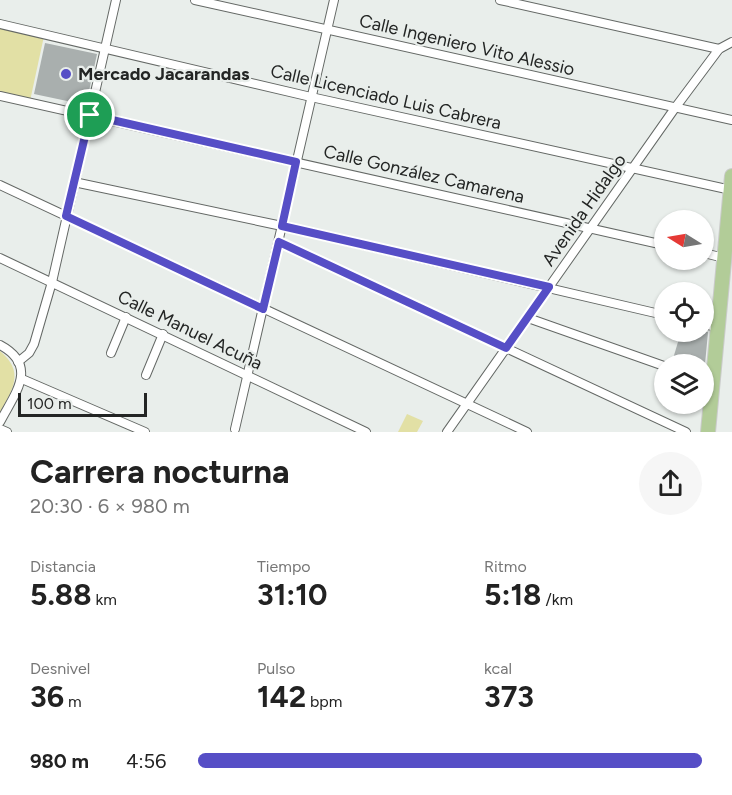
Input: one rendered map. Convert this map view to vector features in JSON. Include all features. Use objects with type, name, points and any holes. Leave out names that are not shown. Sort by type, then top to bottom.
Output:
[{"type":"main road","points":[[714,354],[719,328],[732,176]]},
{"type":"main road","points":[[708,414],[708,432]]},
{"type":"street","points":[[18,362],[30,353],[34,344],[52,282],[116,0]]},
{"type":"street","name":"Calle Ingeniero Vito Alessio","points":[[195,0],[732,120]]},
{"type":"street","points":[[235,429],[333,0]]},
{"type":"street","points":[[500,0],[719,49]]},
{"type":"street","name":"Calle Licenciado Luis Cabrera","points":[[0,24],[632,170],[731,190]]},
{"type":"street","name":"Avenida Hidalgo","points":[[447,432],[675,108],[719,49],[732,42]]},
{"type":"street","name":"Calle González Camarena","points":[[0,96],[654,243]]},
{"type":"street","points":[[75,182],[282,226],[654,313]]},
{"type":"street","points":[[0,185],[527,432]]},
{"type":"street","points":[[279,242],[686,432]]},
{"type":"street","points":[[714,256],[724,258]]},
{"type":"street","name":"Calle Manuel Acuña","points":[[0,258],[366,432]]},
{"type":"street","points":[[111,353],[126,317]]},
{"type":"street","points":[[528,318],[654,362]]},
{"type":"street","points":[[714,327],[719,328]]},
{"type":"street","points":[[146,375],[163,334]]},
{"type":"street","points":[[0,345],[12,352],[22,369],[22,379],[0,422]]},
{"type":"street","points":[[22,379],[145,432]]},
{"type":"street","points":[[0,429],[7,432]]},
{"type":"shaded area","points":[[0,26],[44,36],[30,101],[0,95]]},
{"type":"shaded area","points":[[0,351],[12,366],[14,381],[0,412]]},
{"type":"shaded area","points":[[407,414],[423,421],[417,432],[398,432]]},
{"type":"building","name":"Mercado Jacarandas","points":[[45,43],[97,54],[86,105],[34,94]]},
{"type":"building","points":[[678,342],[707,342],[706,354],[674,354]]},
{"type":"place","name":"Mercado Jacarandas","points":[[66,74]]},
{"type":"route","points":[[90,115],[296,162],[282,226],[549,287],[506,348],[279,242],[263,309],[66,216],[90,115]]}]
